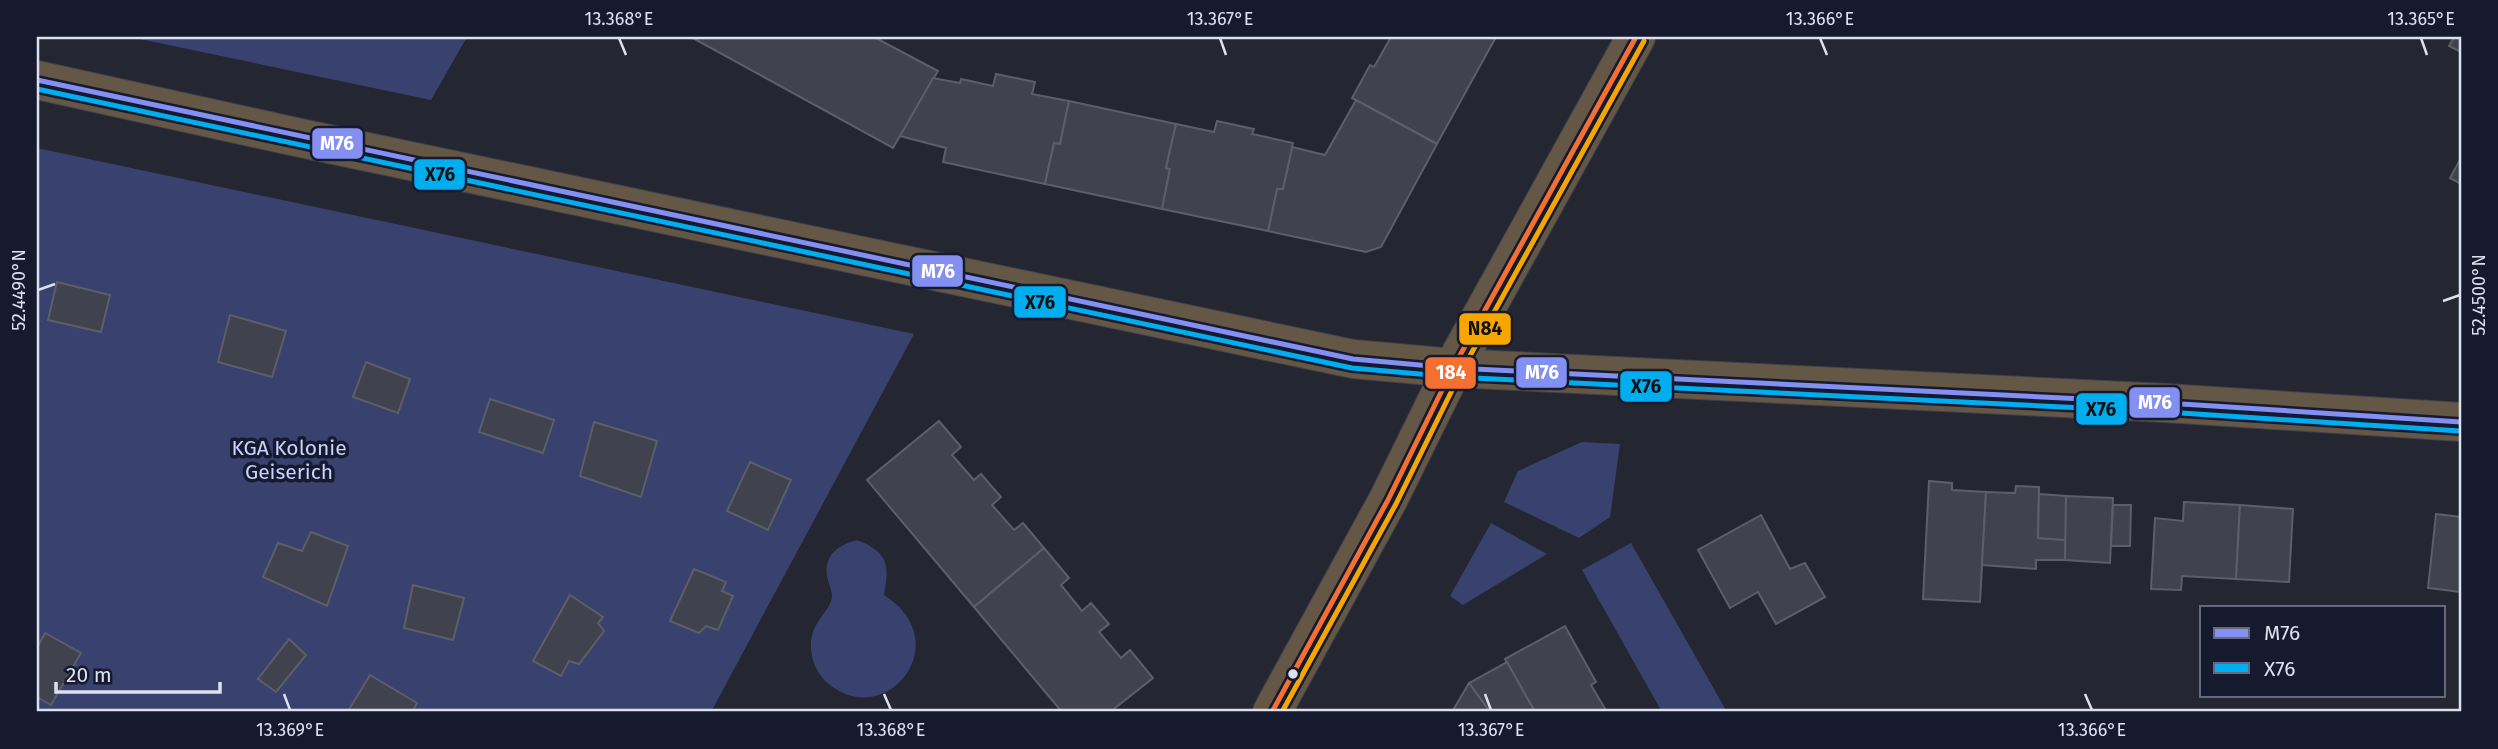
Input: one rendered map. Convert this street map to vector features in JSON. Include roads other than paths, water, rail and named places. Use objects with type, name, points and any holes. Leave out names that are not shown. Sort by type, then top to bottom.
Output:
[{"type":"street","points":[[1272,712],[1388,500],[1453,368],[1636,37]]},
{"type":"street","points":[[37,80],[1353,359],[1453,368],[2166,403],[2461,422]]},
{"type":"park label","name":"KGA Kolonie Geiserich","points":[[289,460]]}]
